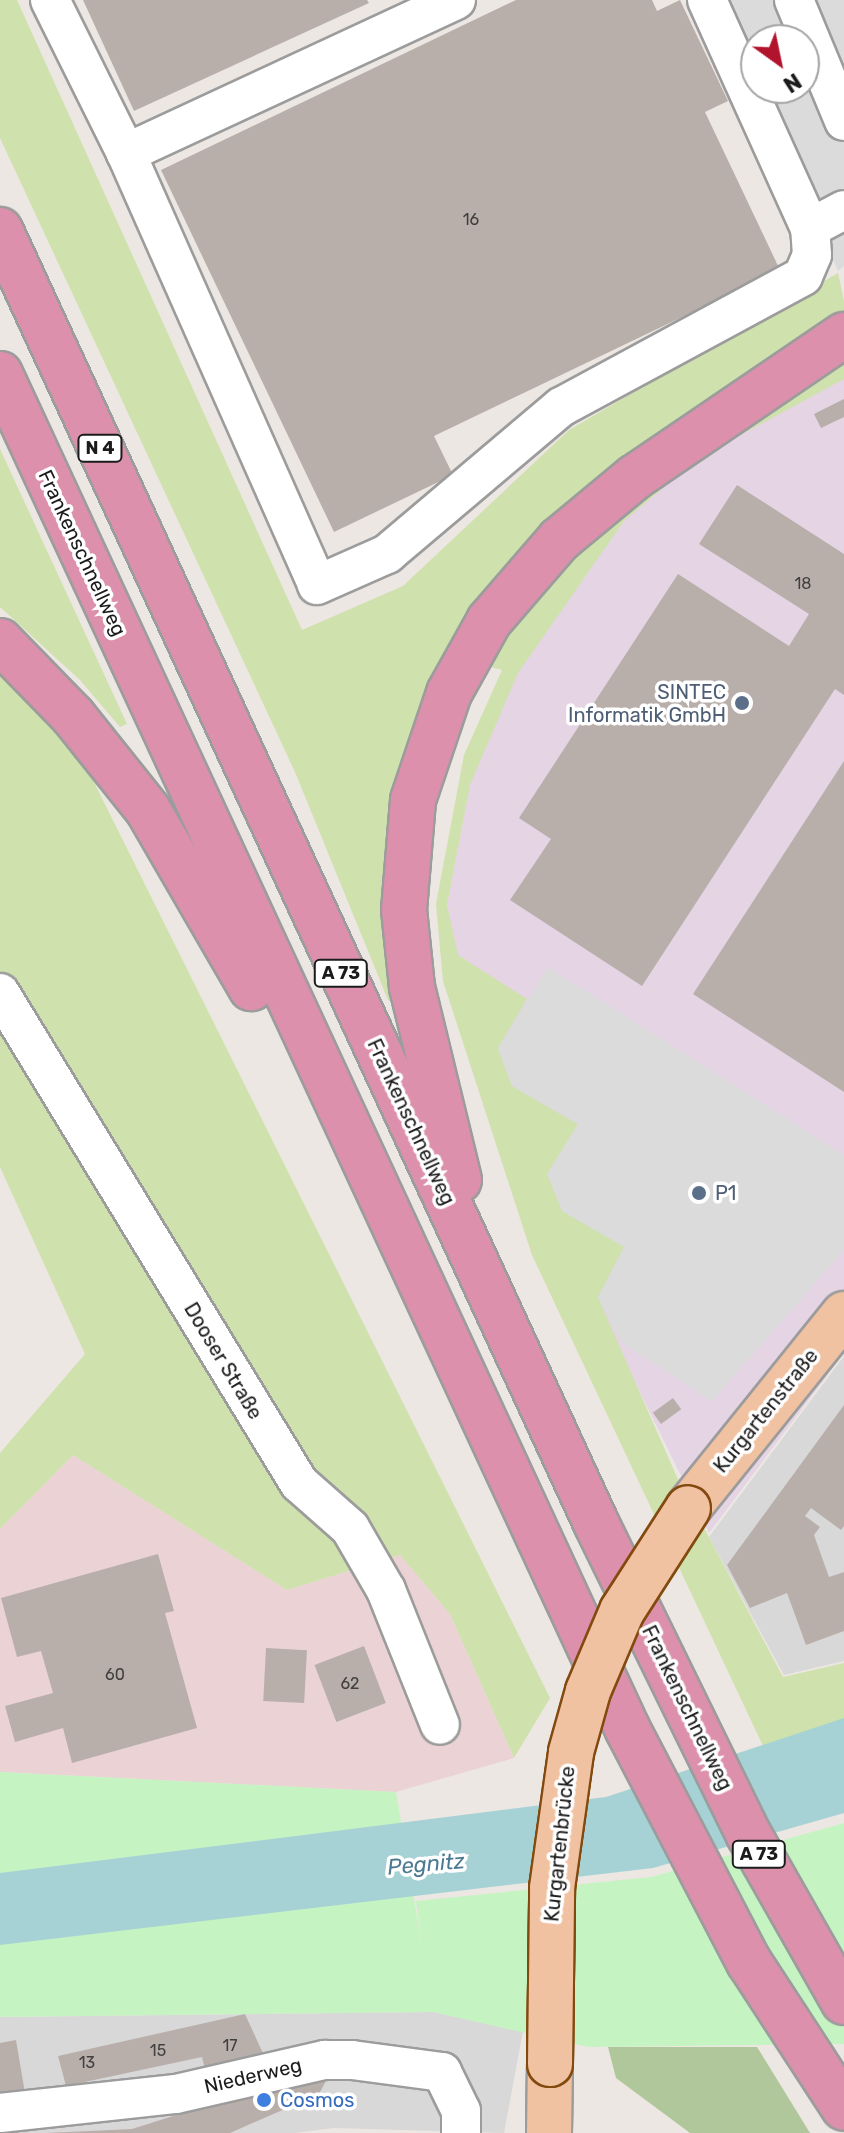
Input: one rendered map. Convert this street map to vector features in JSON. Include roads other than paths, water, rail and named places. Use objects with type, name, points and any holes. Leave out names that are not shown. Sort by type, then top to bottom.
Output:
[{"type":"highway","name":"Frankenschnellweg","points":[[0,230],[688,1713],[840,1996]]},
{"type":"highway","points":[[485,1280],[432,1075],[406,936],[408,827],[437,718],[489,621],[559,540],[635,477],[841,338]]},
{"type":"highway","name":"Frankenschnellweg","points":[[0,374],[628,1730],[775,2005],[844,2108]]},
{"type":"highway","points":[[0,641],[73,716],[165,834],[386,1213]]},
{"type":"main road","name":"Kurgartenstraße","points":[[688,1508],[844,1314]]},
{"type":"main road","name":"Kurgartenbrücke","points":[[549,2133],[552,1888],[571,1752],[609,1638],[643,1575],[688,1508]]},
{"type":"street","points":[[50,0],[126,153],[317,585],[387,554],[561,407],[803,276],[812,255],[810,228],[707,0]]},
{"type":"street","points":[[126,153],[400,11],[456,0]]},
{"type":"street","points":[[794,0],[844,121]]},
{"type":"street","points":[[810,228],[844,210]]},
{"type":"street","name":"Dooser Straße","points":[[0,993],[299,1483],[350,1528],[386,1590],[440,1725]]},
{"type":"street","name":"Niederweg","points":[[0,2113],[176,2094],[325,2060],[352,2060],[442,2072],[461,2111],[461,2133]]},
{"type":"water","name":"Pegnitz","points":[[844,1718],[844,1813],[653,1868],[0,1945],[0,1873],[606,1797]]},
{"type":"place","name":"SINTEC Informatik GmbH","points":[[742,703]]},
{"type":"place","name":"P1","points":[[699,1193]]},
{"type":"place","name":"Cosmos","points":[[264,2100]]}]
